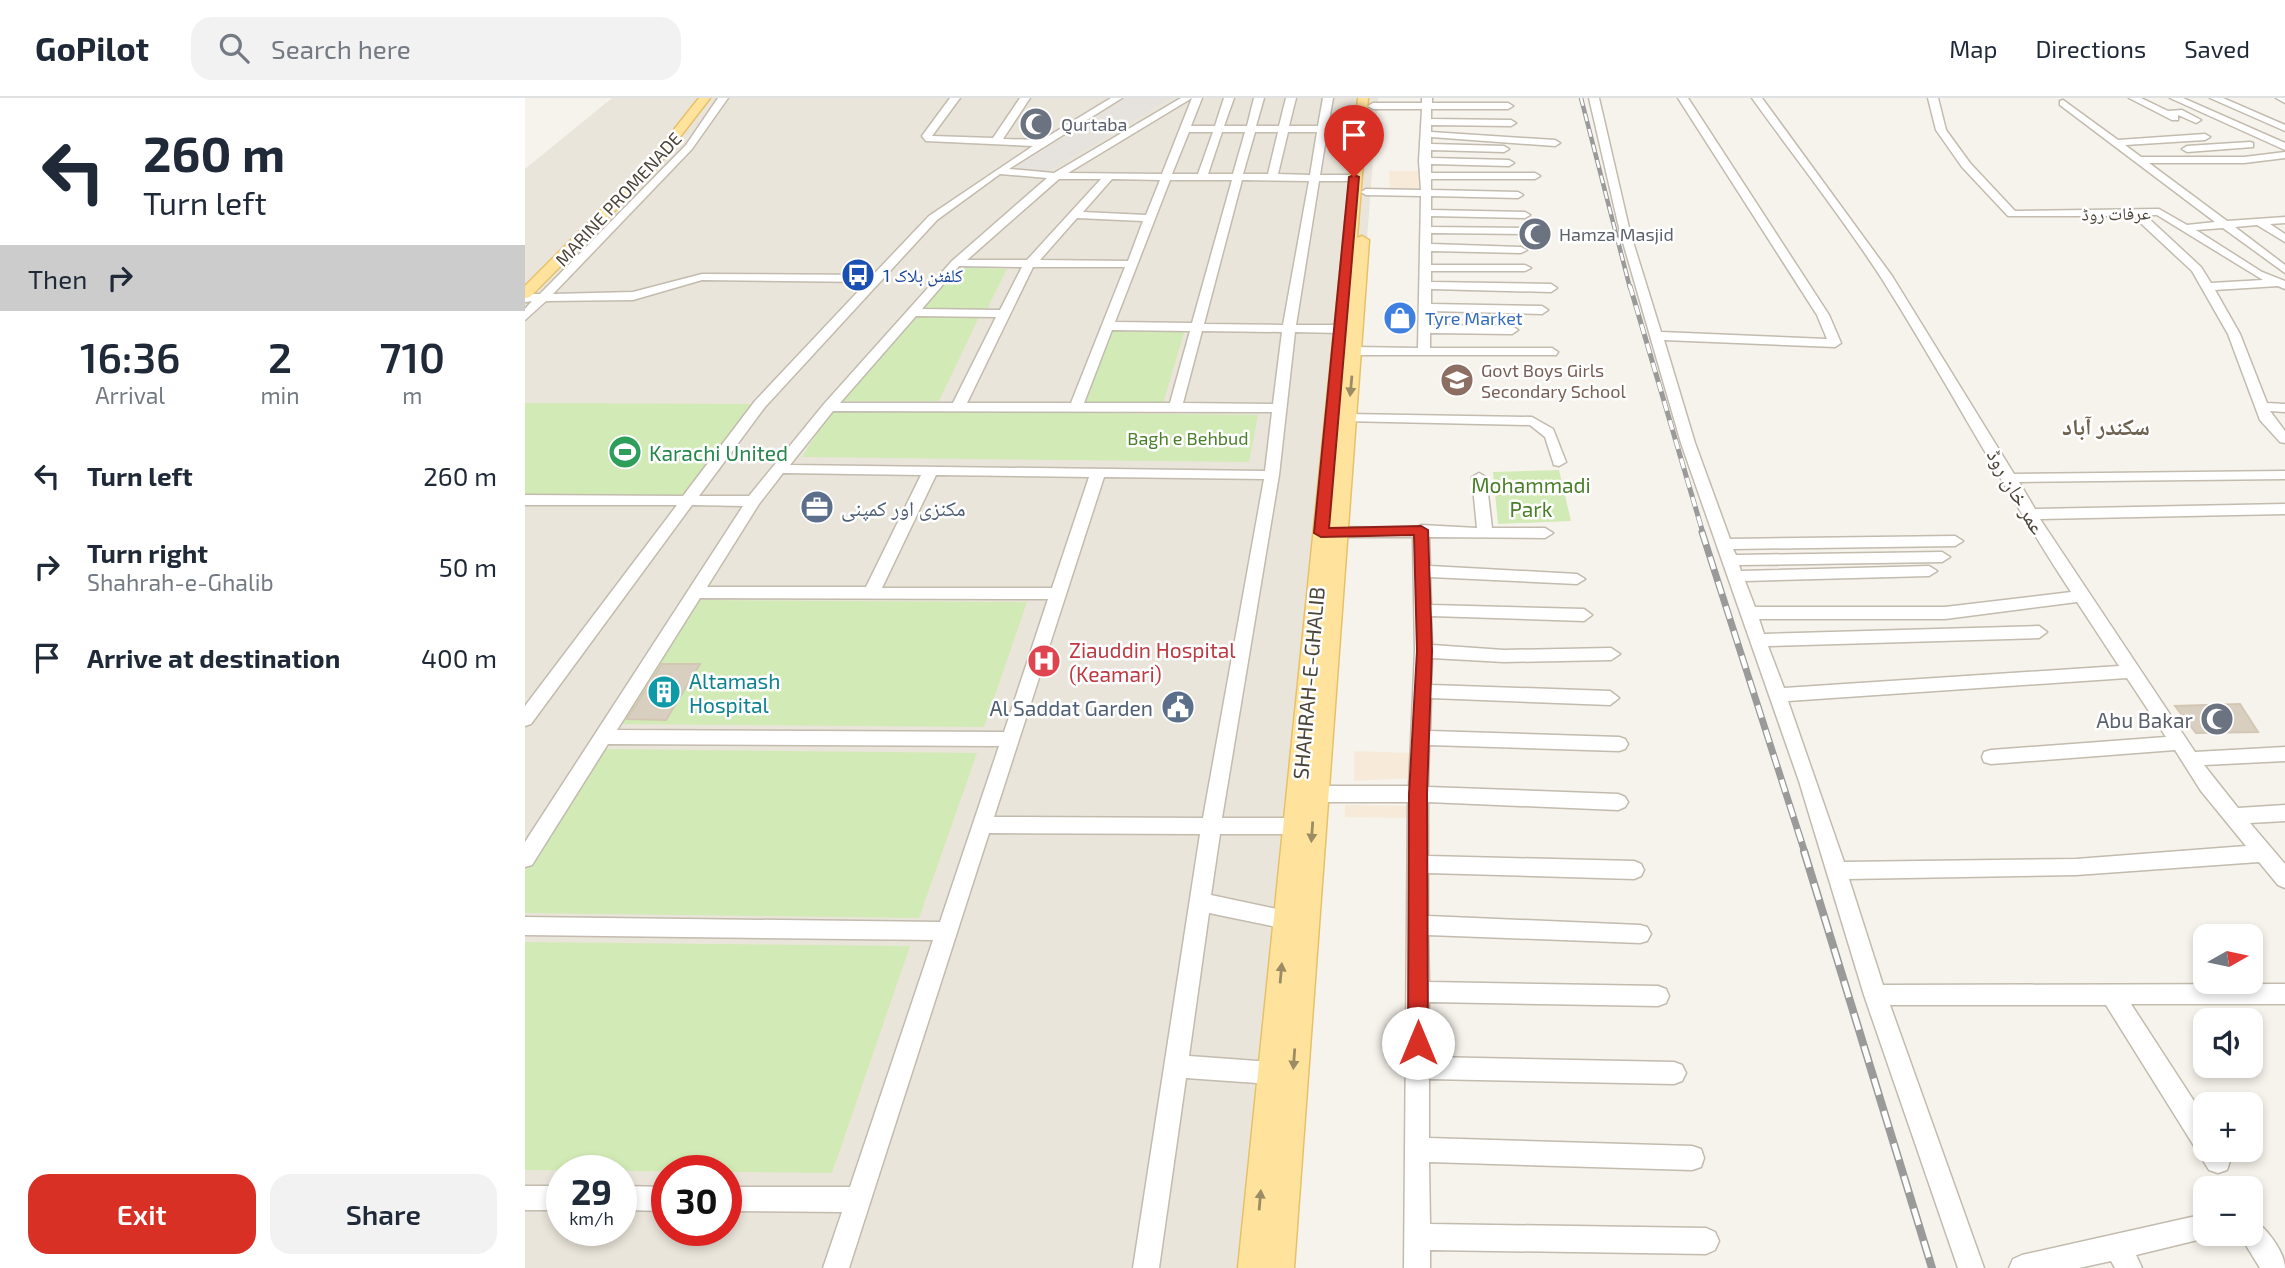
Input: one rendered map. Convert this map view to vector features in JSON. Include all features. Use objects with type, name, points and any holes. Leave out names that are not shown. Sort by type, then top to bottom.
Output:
[{"type":"main road","name":"MARINE PROMENADE","points":[[525,282],[652,151],[693,98]]},
{"type":"main road","name":"MARINE PROMENADE","points":[[525,296],[649,169],[705,98]]},
{"type":"main road","name":"SHAHRAH-E-GHALIB","points":[[1330,532],[1348,418],[1354,351],[1360,185],[1359,129],[1370,101]]},
{"type":"main road","name":"SHAHRAH-E-GHALIB","points":[[1278,1268],[1306,794],[1330,532],[1340,329],[1370,101]]},
{"type":"main road","name":"SHAHRAH-E-GHALIB","points":[[1254,1268],[1294,826],[1306,794]]},
{"type":"street","points":[[525,316],[689,147],[723,98]]},
{"type":"street","points":[[955,98],[927,136],[929,139],[1044,143]]},
{"type":"street","points":[[995,143],[1025,98]]},
{"type":"street","points":[[525,719],[760,404],[933,218],[998,171],[1117,98]]},
{"type":"street","points":[[525,859],[753,501],[829,407],[956,263],[1056,176],[1187,98]]},
{"type":"street","points":[[1076,407],[1134,264],[1182,129],[1197,98]]},
{"type":"street","points":[[1202,177],[1229,98]]},
{"type":"street","points":[[1175,408],[1259,98]]},
{"type":"street","points":[[1272,177],[1286,129],[1291,98]]},
{"type":"street","points":[[1146,1268],[1211,825],[1272,475],[1289,328],[1328,98]]},
{"type":"street","points":[[1594,98],[1625,232],[1688,443],[1778,695],[1875,995],[1971,1268]]},
{"type":"street","points":[[1656,336],[1835,343],[1823,315],[1683,98]]},
{"type":"street","name":"عمر خان روڈ","points":[[1756,98],[1886,276],[2030,514],[2185,751],[2233,816],[2285,879]]},
{"type":"street","name":"عرفات روڈ","points":[[1933,98],[1941,130],[1966,165],[2012,214],[2159,212],[2258,274],[2282,284]]},
{"type":"street","points":[[2063,103],[2102,132],[2116,137],[2171,139],[2207,135],[2134,98]]},
{"type":"street","points":[[2175,98],[2285,147]]},
{"type":"street","points":[[2215,98],[2285,128]]},
{"type":"street","points":[[1370,101],[1507,102],[1512,125],[1426,122]]},
{"type":"street","points":[[1424,352],[1424,176],[1427,102]]},
{"type":"street","points":[[2167,114],[2179,112],[2280,156]]},
{"type":"street","points":[[2171,127],[2184,126]]},
{"type":"street","points":[[1182,129],[1359,129]]},
{"type":"street","points":[[1425,135],[1555,143]]},
{"type":"street","points":[[2116,137],[2140,160],[2285,270]]},
{"type":"street","points":[[2171,139],[2187,149],[2250,145]]},
{"type":"street","points":[[1425,147],[1514,149]]},
{"type":"street","points":[[2140,160],[2280,156]]},
{"type":"street","points":[[1425,161],[1510,163]]},
{"type":"street","points":[[998,171],[1056,176],[1316,178],[1424,193],[1518,195]]},
{"type":"street","points":[[1424,176],[1535,176]]},
{"type":"street","points":[[958,407],[1028,266],[1109,177]]},
{"type":"street","points":[[2136,212],[2197,269],[2234,334],[2267,420],[2285,439]]},
{"type":"street","points":[[1424,213],[1525,215]]},
{"type":"street","points":[[1074,215],[1150,218]]},
{"type":"street","points":[[2184,228],[2285,220]]},
{"type":"street","points":[[2259,222],[2285,239]]},
{"type":"street","points":[[1424,230],[1530,231]]},
{"type":"street","points":[[1424,247],[1521,250]]},
{"type":"street","points":[[956,263],[1028,266],[1134,264]]},
{"type":"street","points":[[1424,268],[1525,268]]},
{"type":"street","points":[[525,296],[633,296],[702,277],[877,279]]},
{"type":"street","points":[[2207,287],[2282,284]]},
{"type":"street","points":[[1424,285],[1551,288]]},
{"type":"street","points":[[1425,307],[1542,310]]},
{"type":"street","points":[[913,312],[1004,314]]},
{"type":"street","points":[[1109,326],[1340,329]]},
{"type":"street","points":[[1424,329],[1512,330]]},
{"type":"street","points":[[1354,351],[1552,352]]},
{"type":"street","points":[[829,407],[1280,408]]},
{"type":"street","points":[[2262,407],[2285,408]]},
{"type":"street","points":[[1348,418],[1532,421],[1548,429],[1559,462]]},
{"type":"street","points":[[779,469],[1272,475]]},
{"type":"street","points":[[871,594],[930,472]]},
{"type":"street","points":[[836,1268],[1098,473]]},
{"type":"street","points":[[2010,478],[2285,475]]},
{"type":"street","points":[[1479,477],[1485,531]]},
{"type":"street","points":[[525,500],[753,501]]},
{"type":"street","points":[[2030,514],[2285,509]]},
{"type":"street","points":[[1417,1268],[1418,794],[1425,651],[1421,530]]},
{"type":"street","points":[[1330,532],[1421,530],[1545,533]]},
{"type":"street","points":[[1730,560],[1955,541]]},
{"type":"street","points":[[1730,560],[1942,557]]},
{"type":"street","points":[[1730,560],[1929,571]]},
{"type":"street","points":[[1422,571],[1577,579]]},
{"type":"street","points":[[695,592],[1059,594]]},
{"type":"street","points":[[1749,613],[1945,612],[2082,596]]},
{"type":"street","points":[[1423,610],[1584,615]]},
{"type":"street","points":[[1758,640],[2039,632]]},
{"type":"street","points":[[1425,651],[1504,656],[1611,654]]},
{"type":"street","points":[[1778,695],[2132,671]]},
{"type":"street","points":[[1423,691],[1610,698]]},
{"type":"street","points":[[603,737],[1012,739]]},
{"type":"street","points":[[1421,738],[1619,744]]},
{"type":"street","points":[[1991,757],[2185,751],[2285,754]]},
{"type":"street","points":[[1306,794],[1418,794],[1618,802]]},
{"type":"street","points":[[2233,816],[2285,813]]},
{"type":"street","points":[[984,825],[1294,826]]},
{"type":"street","points":[[1836,871],[2076,867],[2263,853]]},
{"type":"street","points":[[1418,864],[1634,870]]},
{"type":"street","points":[[1201,902],[1286,920]]},
{"type":"street","points":[[1418,925],[1640,934]]},
{"type":"street","points":[[525,926],[949,931]]},
{"type":"street","points":[[1418,992],[1658,996]]},
{"type":"street","points":[[2112,994],[2193,1122]]},
{"type":"street","points":[[1875,995],[2285,995]]},
{"type":"street","points":[[1176,1066],[1271,1073]]},
{"type":"street","points":[[1418,1068],[1674,1073]]},
{"type":"street","points":[[1418,1150],[1692,1158]]},
{"type":"street","points":[[525,1198],[546,1198]]},
{"type":"street","points":[[742,1199],[858,1200]]},
{"type":"street","points":[[2022,1268],[2124,1258],[2193,1232]]},
{"type":"street","points":[[1417,1237],[1706,1241]]},
{"type":"street","points":[[2260,1246],[2275,1268]]},
{"type":"shaded area","points":[[612,98],[1378,98],[1286,1268],[525,1268],[525,169]]},
{"type":"shaded area","points":[[1126,98],[1171,98],[1047,172],[1012,170]]},
{"type":"shaded area","points":[[1389,171],[1421,171],[1423,188],[1390,189]]},
{"type":"shaded area","points":[[1354,751],[1412,753],[1412,778],[1354,781]]},
{"type":"shaded area","points":[[1345,805],[1412,806],[1413,818],[1345,817]]},
{"type":"green space","points":[[950,267],[1007,269],[987,309],[913,309]]},
{"type":"green space","points":[[914,314],[980,315],[939,401],[840,401]]},
{"type":"green space","points":[[1110,331],[1184,332],[1163,404],[1083,403]]},
{"type":"green space","name":"Karachi United","points":[[525,403],[760,404],[688,502],[525,500]]},
{"type":"green space","name":"Bagh e Behbud","points":[[832,410],[1258,415],[1249,462],[802,457]]},
{"type":"green space","name":"Mohammadi Park","points":[[1559,470],[1571,521],[1498,524],[1493,472]]},
{"type":"green space","points":[[698,600],[1027,602],[984,727],[619,724]]},
{"type":"green space","points":[[604,749],[977,753],[919,918],[525,913],[525,871]]},
{"type":"green space","points":[[525,942],[910,946],[832,1173],[742,1172],[742,1155],[651,1155],[651,1171],[637,1171],[637,1155],[546,1155],[546,1170],[525,1170]]},
{"type":"building","name":"Altamash Hospital","points":[[662,664],[700,664],[666,720],[627,719]]},
{"type":"building","name":"Abu Bakar","points":[[2240,704],[2258,732],[2196,733],[2175,706]]},
{"type":"railway","points":[[1581,98],[1630,288]]},
{"type":"railway","points":[[1630,286],[1703,533]]},
{"type":"railway","points":[[1702,532],[1805,853]]},
{"type":"railway","points":[[1804,851],[1932,1268]]},
{"type":"place","name":"Qurtaba","points":[[1036,124]]},
{"type":"place","name":"Hamza Masjid","points":[[1535,234]]},
{"type":"place","name":"کلفٹن بلاک 1","points":[[858,275]]},
{"type":"place","name":"Tyre Market","points":[[1400,318]]},
{"type":"place","name":"Govt Boys Girls Secondary School","points":[[1457,380]]},
{"type":"place","name":"Karachi United","points":[[625,452]]},
{"type":"place","name":"مکنزی اور کمپنی","points":[[817,507]]},
{"type":"place","name":"Ziauddin Hospital (Keamari)","points":[[1044,661]]},
{"type":"place","name":"Altamash Hospital","points":[[664,692]]},
{"type":"place","name":"Al Saddat Garden","points":[[1178,707]]},
{"type":"place","name":"Abu Bakar","points":[[2217,719]]},
{"type":"district","name":"سکندر آباد","points":[[2106,426]]},
{"type":"route","points":[[1354,177],[1321,533],[1421,530],[1425,651],[1418,794],[1418,1043]]}]
